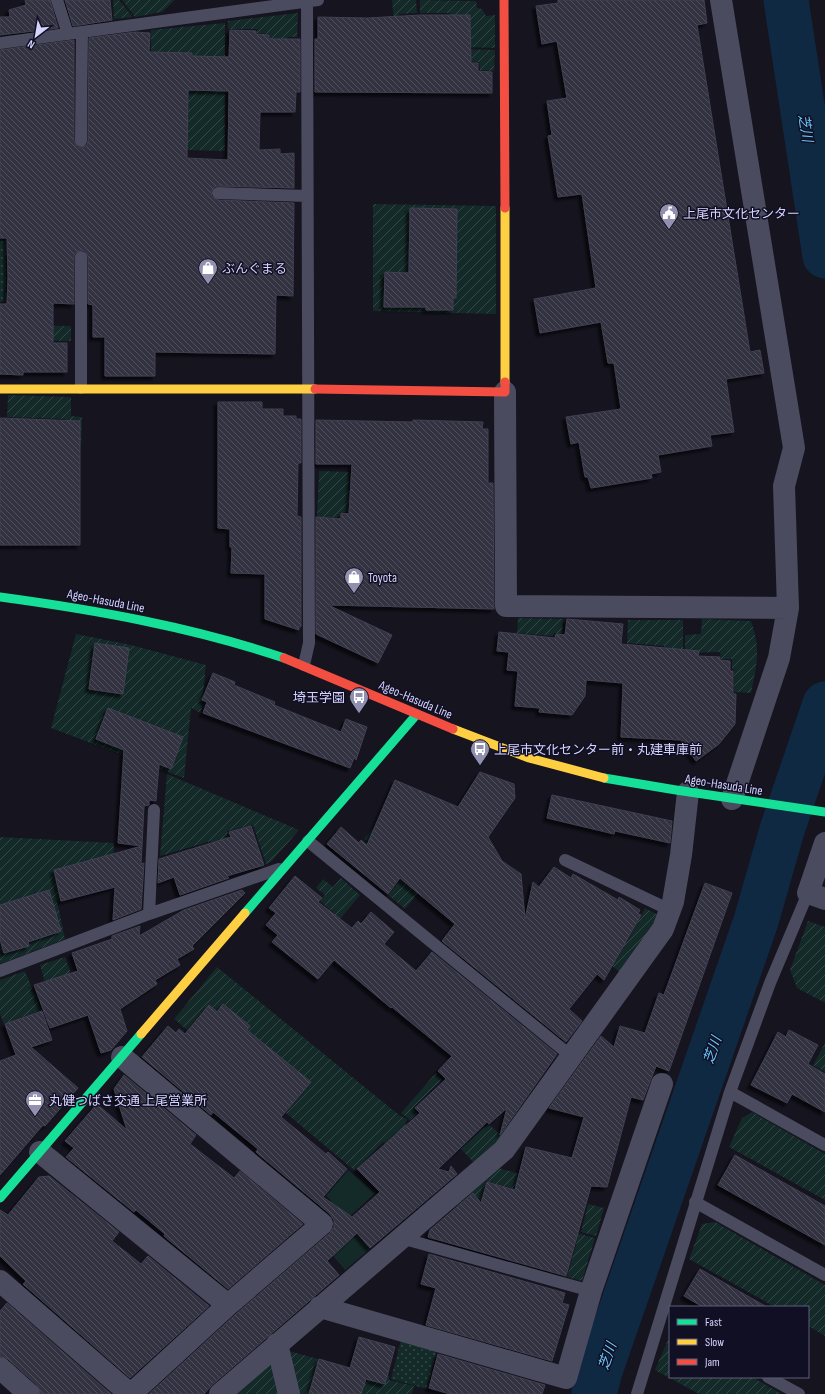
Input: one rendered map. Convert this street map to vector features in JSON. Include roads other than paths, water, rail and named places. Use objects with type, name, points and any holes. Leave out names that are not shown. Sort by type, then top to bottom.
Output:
[{"type":"street","points":[[504,0],[506,606],[788,608]]},
{"type":"street","points":[[721,0],[794,448],[784,486],[788,608],[779,658],[732,799]]},
{"type":"street","points":[[0,389],[308,389],[505,392]]},
{"type":"street","name":"Ageo-Hasuda Line","points":[[0,597],[54,603],[192,630],[304,665],[477,740],[531,758],[600,776],[688,792],[822,812]]},
{"type":"street","points":[[4,1186],[40,1152],[282,868],[308,841],[417,714]]},
{"type":"street","points":[[220,1394],[504,1150],[663,929],[674,902],[682,855],[688,792]]},
{"type":"street","points":[[817,896],[825,843]]},
{"type":"street","points":[[0,1281],[130,1394],[228,1305],[322,1224],[122,1057]]},
{"type":"street","points":[[320,1307],[566,1378],[591,1291],[662,1084]]},
{"type":"street","points":[[40,1152],[228,1305]]},
{"type":"street","points":[[277,1344],[289,1394]]},
{"type":"street","points":[[0,1368],[29,1394]]},
{"type":"lane","points":[[57,0],[68,34]]},
{"type":"lane","points":[[0,43],[310,0],[307,196],[309,643],[304,665]]},
{"type":"lane","points":[[81,141],[82,32]]},
{"type":"lane","points":[[218,193],[307,196]]},
{"type":"lane","points":[[81,257],[81,388]]},
{"type":"lane","points":[[149,914],[154,810]]},
{"type":"lane","points":[[308,841],[571,1056]]},
{"type":"lane","points":[[565,860],[670,910]]},
{"type":"lane","points":[[0,971],[149,914],[282,868]]},
{"type":"lane","points":[[637,1394],[665,1320],[695,1202],[730,1092],[770,983],[817,896]]},
{"type":"lane","points":[[730,1092],[825,1145]]},
{"type":"lane","points":[[695,1202],[825,1275]]},
{"type":"lane","points":[[401,1238],[591,1291]]},
{"type":"lane","points":[[770,1378],[799,1394]]},
{"type":"waterway","name":"芝川","points":[[786,0],[825,256]]},
{"type":"waterway","name":"芝川","points":[[594,1394],[600,1371],[756,921],[782,830],[825,704]]},
{"type":"place","name":"上尾市文化センター","points":[[669,230]]},
{"type":"place","name":"ぶんぐまる","points":[[208,285]]},
{"type":"place","name":"Toyota","points":[[354,594]]},
{"type":"place","name":"埼玉学園","points":[[359,714]]},
{"type":"place","name":"上尾市文化センター前・丸建車庫前","points":[[480,766]]},
{"type":"place","name":"丸健つばさ交通 上尾営業所","points":[[35,1117]]}]
